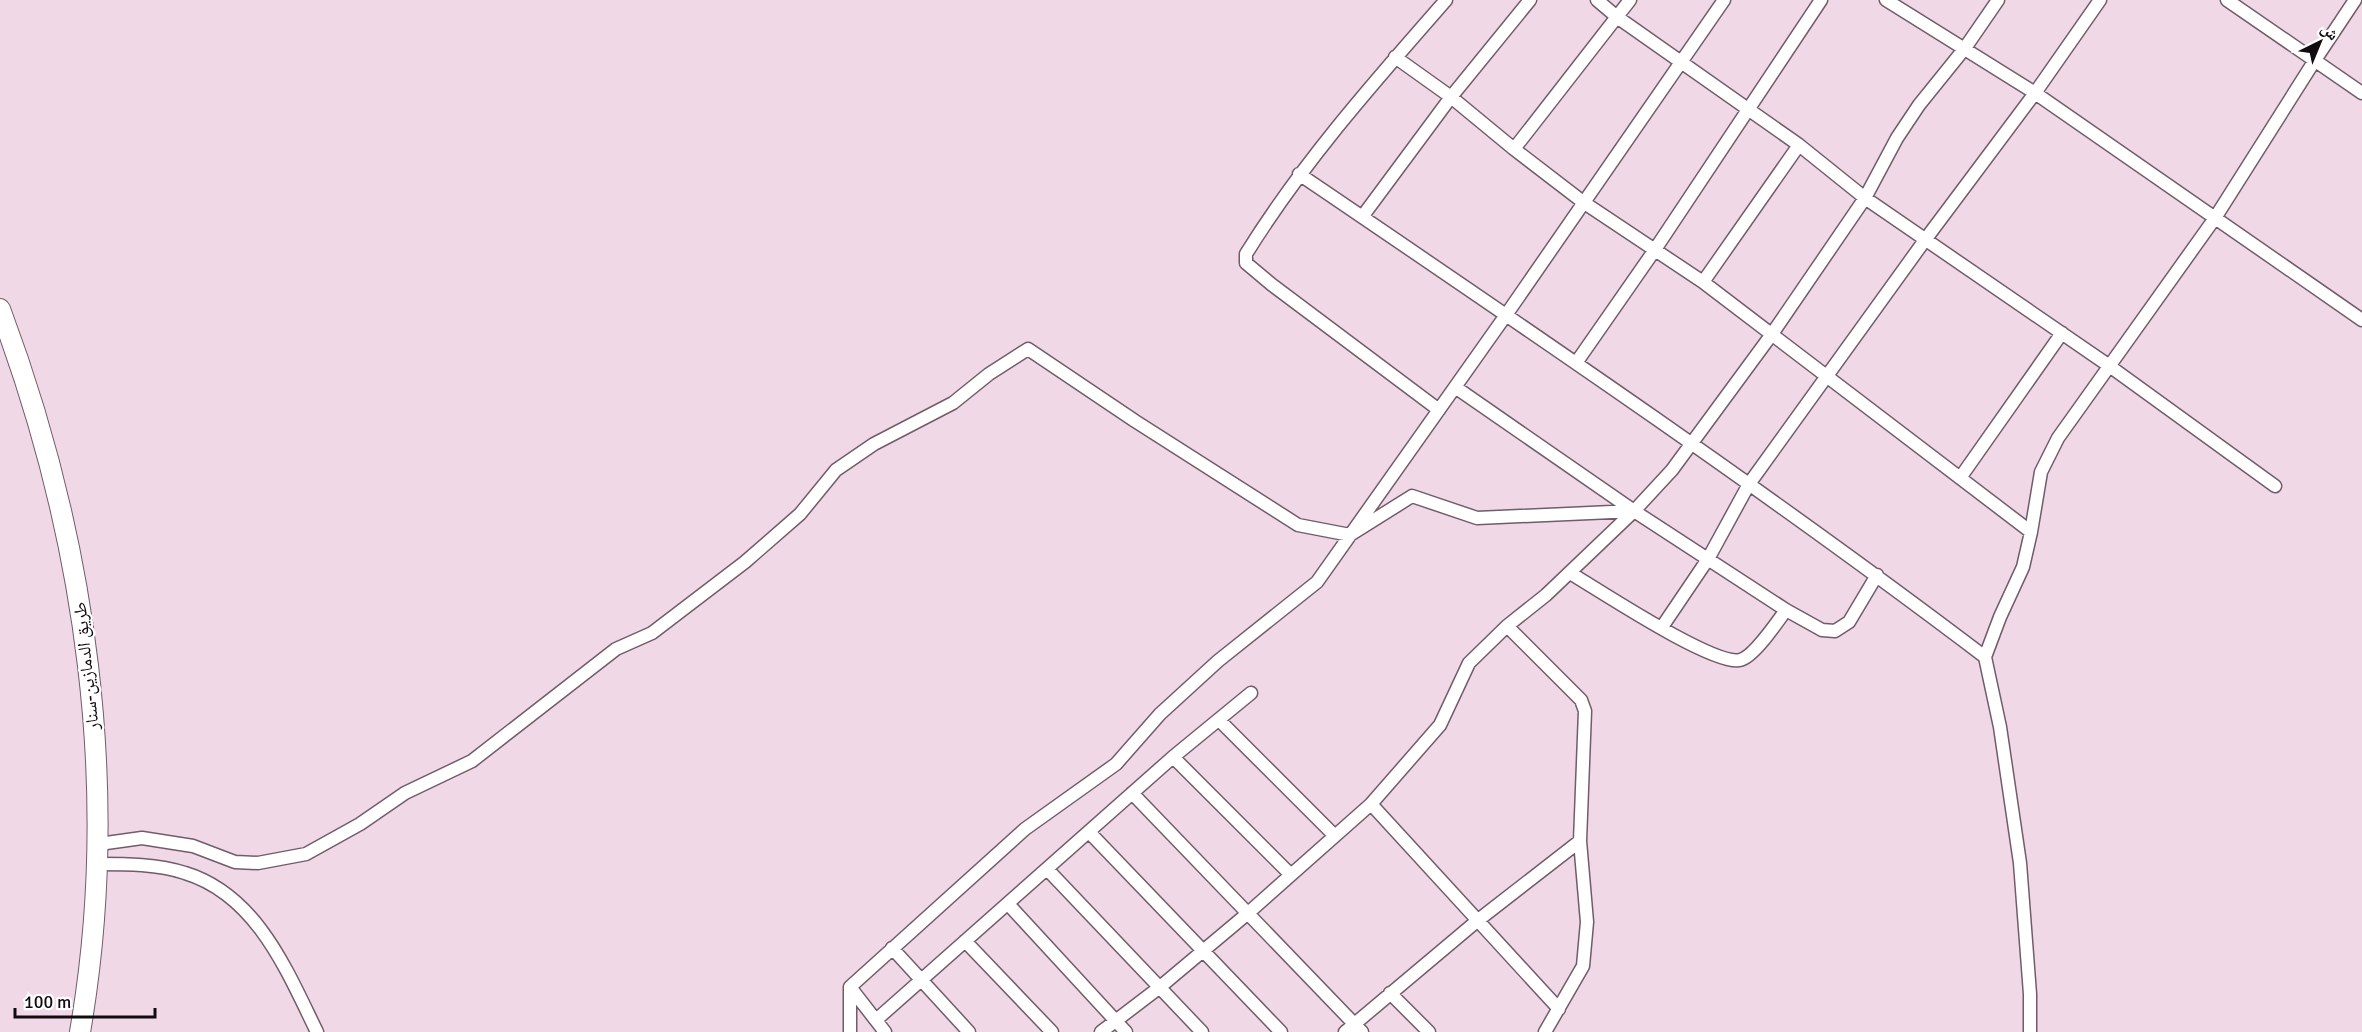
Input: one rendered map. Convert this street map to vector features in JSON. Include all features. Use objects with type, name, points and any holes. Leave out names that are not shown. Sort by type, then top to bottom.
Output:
[{"type":"highway","name":"طريق الدمازين-سنار","points":[[0,309],[26,377],[45,443],[73,561],[90,673],[99,854],[91,970],[80,1032]]},
{"type":"street","points":[[1439,410],[1271,285],[1246,263],[1246,254],[1299,174],[1395,57],[1446,0]]},
{"type":"street","points":[[1362,217],[1451,97],[1530,0]]},
{"type":"street","points":[[1597,0],[1681,63],[1799,145],[1865,198],[2108,365],[2275,486]]},
{"type":"street","points":[[1514,149],[1630,0]]},
{"type":"street","points":[[850,1032],[850,987],[1025,829],[1116,764],[1160,714],[1210,669],[1317,582],[1506,315],[1582,202],[1724,0]]},
{"type":"street","points":[[1576,363],[1654,251],[1821,0]]},
{"type":"street","points":[[1887,0],[2035,93],[2362,321]]},
{"type":"street","points":[[1101,1032],[1160,987],[1247,914],[1371,804],[1440,725],[1469,663],[1507,626],[1570,573],[1634,511],[1692,444],[1773,334],[1865,198],[1897,138],[1919,105],[1965,48],[1998,0]]},
{"type":"street","points":[[1662,627],[1708,559],[1749,484],[1925,240],[2035,93],[2100,0]]},
{"type":"street","points":[[2227,0],[2362,93]]},
{"type":"street","points":[[2030,1032],[2030,994],[2020,863],[2000,728],[1985,657],[2022,567],[2031,532],[2041,472],[2058,438],[2215,218],[2314,60],[2355,0]]},
{"type":"street","points":[[1395,57],[1451,97],[1582,202],[1702,282],[1773,334],[2031,532]]},
{"type":"street","points":[[1702,282],[1799,145]]},
{"type":"street","points":[[1299,174],[1749,484],[1877,575],[1985,657]]},
{"type":"street","points":[[1960,478],[2062,333]]},
{"type":"street","points":[[99,854],[142,838],[193,846],[235,862],[258,863],[306,854],[360,824],[405,793],[472,760],[616,649],[652,633],[745,562],[800,514],[836,470],[874,444],[953,403],[988,374],[1028,349],[1135,422],[1290,520],[1308,528],[1350,535],[1412,496],[1477,518],[1634,511]]},
{"type":"street","points":[[1455,387],[1634,511],[1786,610],[1822,630],[1835,630],[1849,622],[1877,575]]},
{"type":"street","points":[[1570,573],[1702,651],[1727,660],[1741,660],[1752,652],[1786,610]]},
{"type":"street","points":[[1507,626],[1581,700],[1585,711],[1580,841],[1587,922],[1584,966],[1545,1032]]},
{"type":"street","points":[[876,1020],[1173,757],[1251,693]]},
{"type":"street","points":[[1219,720],[1335,836]]},
{"type":"street","points":[[1173,757],[1291,874]]},
{"type":"street","points":[[1132,793],[1354,1029],[1390,993],[1477,921],[1580,841]]},
{"type":"street","points":[[1371,804],[1559,1009]]},
{"type":"street","points":[[1089,832],[1281,1032]]},
{"type":"street","points":[[99,854],[135,865],[184,872],[209,883],[240,906],[259,926],[282,961],[317,1032]]},
{"type":"street","points":[[1047,869],[1202,1032]]},
{"type":"street","points":[[1008,904],[1126,1032]]},
{"type":"street","points":[[965,941],[1052,1032]]},
{"type":"street","points":[[892,948],[923,978],[969,1032]]},
{"type":"street","points":[[850,987],[885,1032]]},
{"type":"street","points":[[1390,993],[1429,1032]]}]
